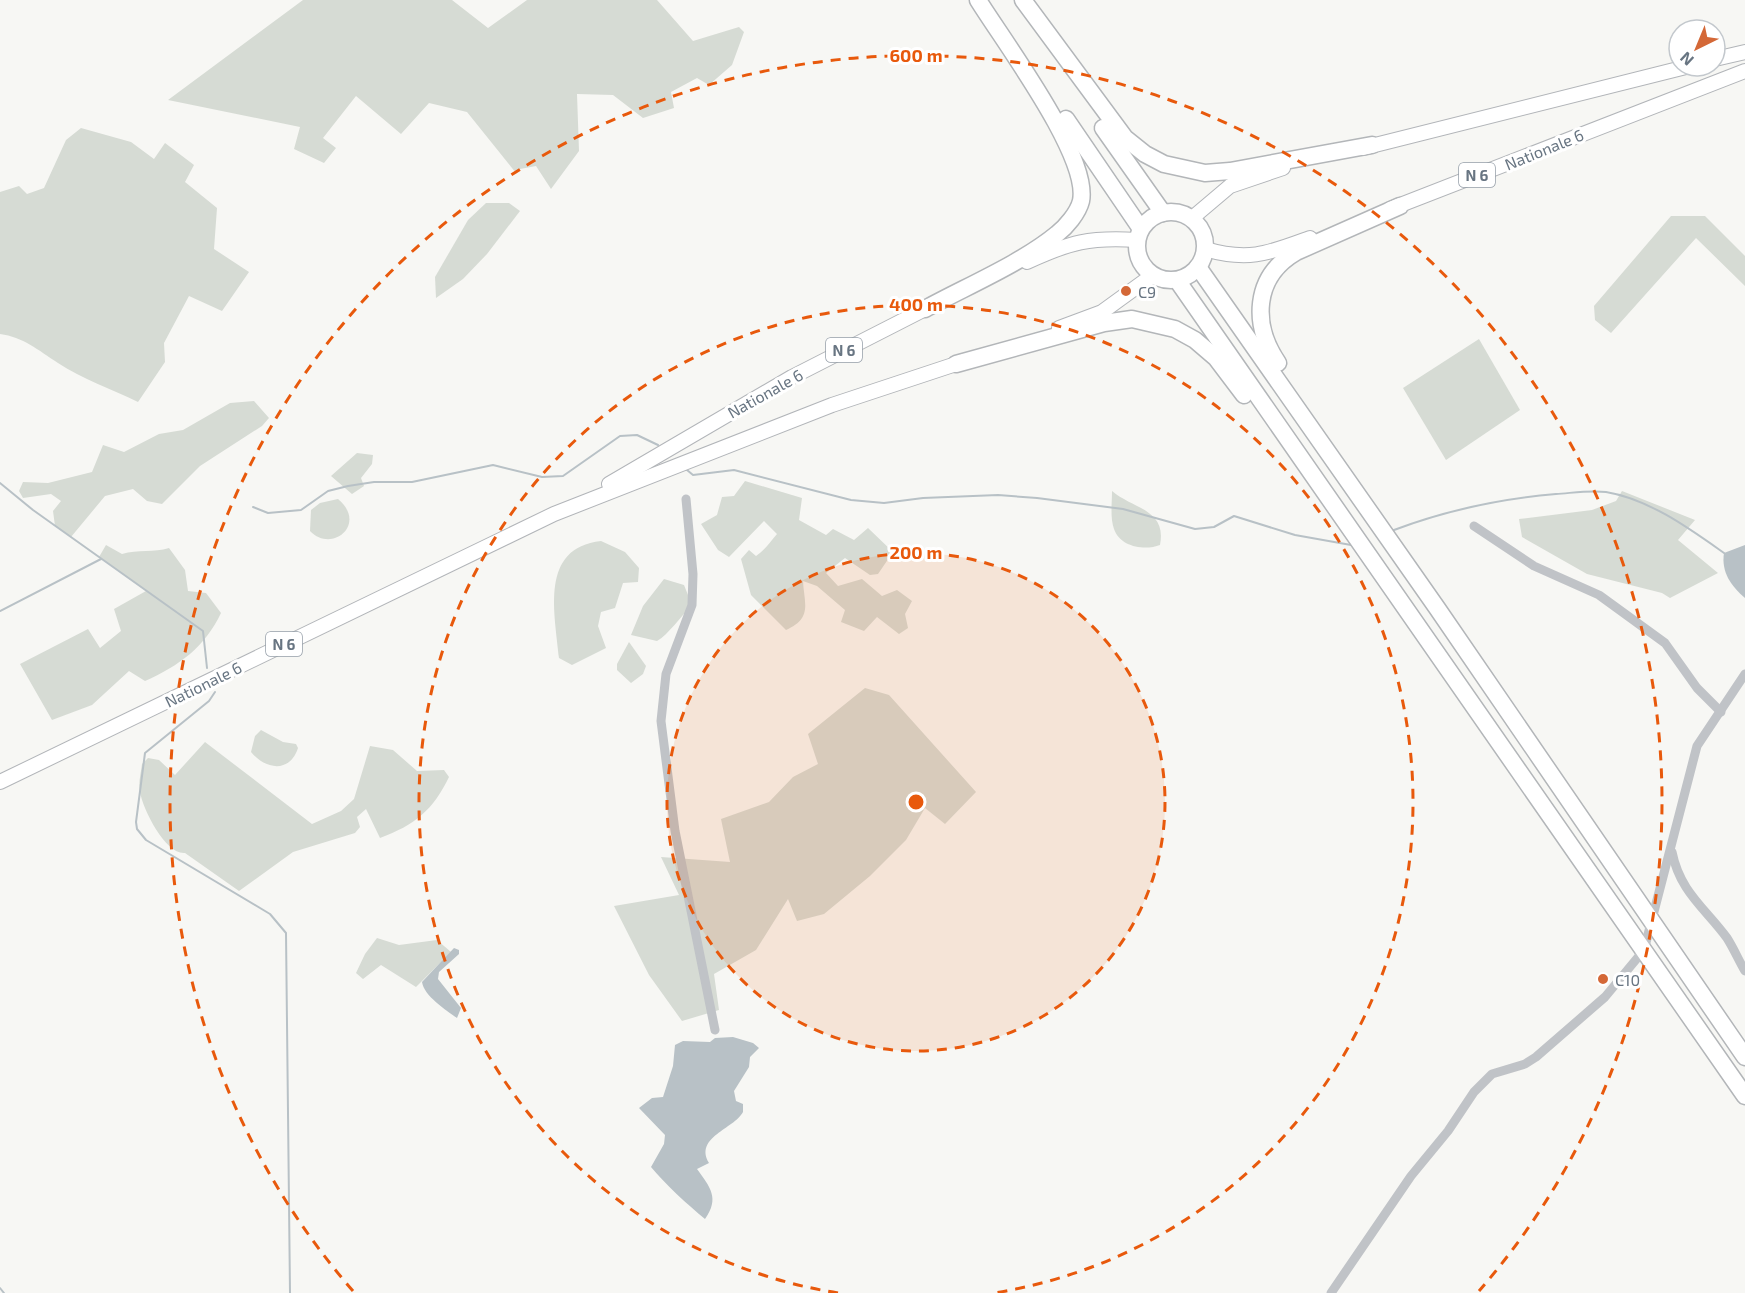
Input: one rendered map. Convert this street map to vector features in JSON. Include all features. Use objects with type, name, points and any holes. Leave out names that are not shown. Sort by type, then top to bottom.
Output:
[{"type":"highway","points":[[925,309],[1038,248],[1058,234],[1071,219],[1080,202],[1081,181],[1062,131],[978,0]]},
{"type":"highway","points":[[983,0],[1139,234],[1140,260],[1153,275],[1177,280],[1192,273],[1198,267],[1205,249],[1204,238],[1191,219],[1173,212],[1154,216],[1139,234]]},
{"type":"highway","points":[[1015,0],[1163,213]]},
{"type":"highway","points":[[1023,0],[1125,138],[1144,154],[1164,164],[1205,173],[1230,171],[1372,146]]},
{"type":"highway","points":[[1400,206],[1283,259],[1272,271],[1265,285],[1259,306],[1261,328],[1267,347],[1437,608]]},
{"type":"highway","points":[[1198,267],[1437,608],[1650,922],[1745,1057]]},
{"type":"highway","points":[[1177,280],[1745,1096]]},
{"type":"highway","points":[[956,364],[1104,323],[1132,319],[1175,329],[1216,358],[1415,620]]},
{"type":"main road","points":[[1727,56],[1745,52]]},
{"type":"main road","name":"Nationale 6","points":[[1205,249],[1233,256],[1257,256],[1400,206],[1745,71]]},
{"type":"main road","points":[[1191,219],[1230,186],[1259,175],[1667,72]]},
{"type":"main road","name":"Nationale 6","points":[[568,508],[792,377],[925,309],[1070,243],[1092,238],[1139,234]]},
{"type":"main road","name":"Nationale 6","points":[[0,782],[568,508],[832,405],[1102,312],[1153,275]]},
{"type":"street","points":[[686,499],[693,574],[692,605],[666,674],[662,721],[675,831],[715,1030]]},
{"type":"street","points":[[1474,526],[1534,566],[1599,595],[1665,643],[1697,688],[1721,712]]},
{"type":"street","points":[[1331,1293],[1411,1176],[1448,1131],[1474,1092],[1492,1074],[1525,1064],[1536,1057],[1605,997],[1644,950],[1697,746],[1745,674]]},
{"type":"street","points":[[1671,851],[1675,869],[1692,899],[1726,938],[1745,971]]},
{"type":"shaded area","points":[[303,0],[452,0],[488,28],[527,0],[657,0],[693,41],[739,27],[744,32],[732,65],[709,85],[697,78],[671,92],[674,108],[643,118],[613,95],[577,94],[579,151],[551,189],[536,166],[520,169],[516,173],[467,112],[429,103],[401,134],[356,96],[323,138],[336,148],[324,163],[294,149],[300,127],[168,100]]},
{"type":"shaded area","points":[[81,128],[131,142],[154,159],[165,143],[194,165],[185,182],[217,208],[214,249],[249,272],[222,311],[189,296],[164,343],[165,362],[138,402],[67,369],[23,341],[0,334],[0,192],[19,186],[27,194],[44,188],[66,140]]},
{"type":"shaded area","points":[[486,203],[509,203],[520,211],[487,254],[463,279],[436,298],[435,277],[468,220]]},
{"type":"shaded area","points":[[1671,216],[1705,216],[1745,256],[1745,286],[1696,238],[1611,333],[1595,320],[1594,306]]},
{"type":"shaded area","points":[[1479,339],[1520,410],[1446,460],[1403,388]]},
{"type":"shaded area","points":[[254,401],[269,418],[262,426],[200,466],[162,504],[147,501],[133,489],[105,496],[71,537],[55,526],[53,511],[61,501],[51,494],[23,498],[19,491],[23,482],[48,483],[92,472],[103,445],[124,452],[159,434],[183,430],[230,403]]},
{"type":"shaded area","points":[[357,453],[373,455],[372,464],[361,478],[364,486],[352,494],[331,476]]},
{"type":"shaded area","points":[[745,481],[802,498],[799,520],[826,535],[833,529],[854,540],[868,528],[893,552],[878,574],[870,575],[845,558],[826,573],[838,586],[862,579],[882,596],[897,590],[912,601],[905,614],[908,628],[899,634],[877,617],[864,631],[841,622],[845,610],[817,586],[803,581],[804,615],[795,625],[786,630],[751,595],[741,559],[749,550],[756,556],[777,534],[764,521],[729,557],[718,550],[701,524],[717,515],[722,497],[734,496]]},
{"type":"shaded area","points":[[1112,491],[1153,517],[1161,533],[1160,545],[1147,548],[1134,546],[1127,544],[1117,535],[1112,520]]},
{"type":"shaded area","points":[[1622,491],[1695,520],[1678,540],[1718,573],[1670,598],[1662,593],[1587,574],[1522,537],[1519,519],[1592,510],[1616,501]]},
{"type":"shaded area","points":[[338,499],[346,508],[349,518],[344,533],[336,538],[328,539],[319,537],[310,531],[311,510],[320,503]]},
{"type":"shaded area","points":[[601,541],[625,552],[639,568],[638,582],[623,583],[615,608],[601,612],[598,626],[606,648],[572,665],[559,658],[555,622],[555,585],[559,569],[568,556],[581,546]]},
{"type":"shaded area","points":[[106,545],[122,554],[169,548],[185,570],[188,591],[206,593],[221,613],[199,646],[169,669],[145,681],[129,671],[92,705],[52,720],[20,664],[88,629],[100,648],[121,631],[114,609],[146,591],[99,557]]},
{"type":"shaded area","points":[[1745,545],[1745,598],[1728,578],[1723,560],[1724,553]]},
{"type":"shaded area","points":[[664,579],[684,585],[692,605],[657,641],[631,635],[643,606]]},
{"type":"shaded area","points":[[629,642],[646,666],[643,674],[631,683],[617,670],[617,664]]},
{"type":"shaded area","points":[[865,688],[889,695],[976,792],[945,824],[925,808],[906,840],[870,876],[824,914],[797,921],[788,899],[756,950],[714,974],[719,1010],[682,1021],[649,975],[614,906],[679,895],[661,857],[730,862],[721,819],[769,802],[793,777],[818,764],[808,734]]},
{"type":"shaded area","points":[[261,730],[283,742],[296,744],[298,748],[289,762],[284,765],[270,765],[251,752],[255,736]]},
{"type":"shaded area","points":[[205,742],[312,824],[341,811],[354,799],[370,746],[393,750],[417,771],[444,770],[449,777],[436,799],[422,815],[403,828],[380,838],[366,809],[357,817],[360,827],[355,833],[293,852],[239,891],[185,853],[170,847],[156,830],[140,792],[142,764],[148,758],[159,760],[175,775]]},
{"type":"shaded area","points":[[377,938],[399,945],[437,940],[451,952],[416,987],[381,965],[363,979],[356,973],[365,954]]},
{"type":"shaded area","points":[[454,948],[459,950],[459,954],[439,972],[438,979],[461,1008],[457,1018],[431,997],[422,982]]},
{"type":"shaded area","points":[[733,1037],[753,1043],[759,1048],[750,1057],[749,1067],[734,1091],[736,1101],[743,1104],[743,1112],[711,1140],[706,1154],[709,1163],[697,1169],[712,1193],[712,1205],[705,1219],[651,1167],[664,1144],[665,1135],[639,1108],[652,1098],[663,1097],[673,1066],[675,1045],[683,1041],[710,1042],[715,1038]]},
{"type":"waterway","points":[[253,507],[268,513],[301,510],[328,491],[348,486],[374,482],[412,482],[493,465],[542,477],[563,476],[620,436],[637,435],[658,445]]},
{"type":"waterway","points":[[687,470],[693,475],[734,470],[851,500],[884,503],[923,498],[998,495],[1037,498],[1123,509],[1195,529],[1214,527],[1234,516],[1295,535],[1351,545]]},
{"type":"waterway","points":[[0,483],[33,510],[203,631],[207,668]]},
{"type":"waterway","points":[[1394,530],[1454,511],[1494,502],[1600,491],[1638,501],[1653,508],[1724,553]]},
{"type":"waterway","points":[[0,611],[101,559]]},
{"type":"waterway","points":[[215,692],[209,701],[145,753],[136,822],[137,829],[146,840],[270,914],[286,933],[290,1293]]},
{"type":"waterway","points":[[0,1288],[4,1293]]},
{"type":"place","name":"C9","points":[[1126,291]]},
{"type":"place","name":"C10","points":[[1603,979]]}]
